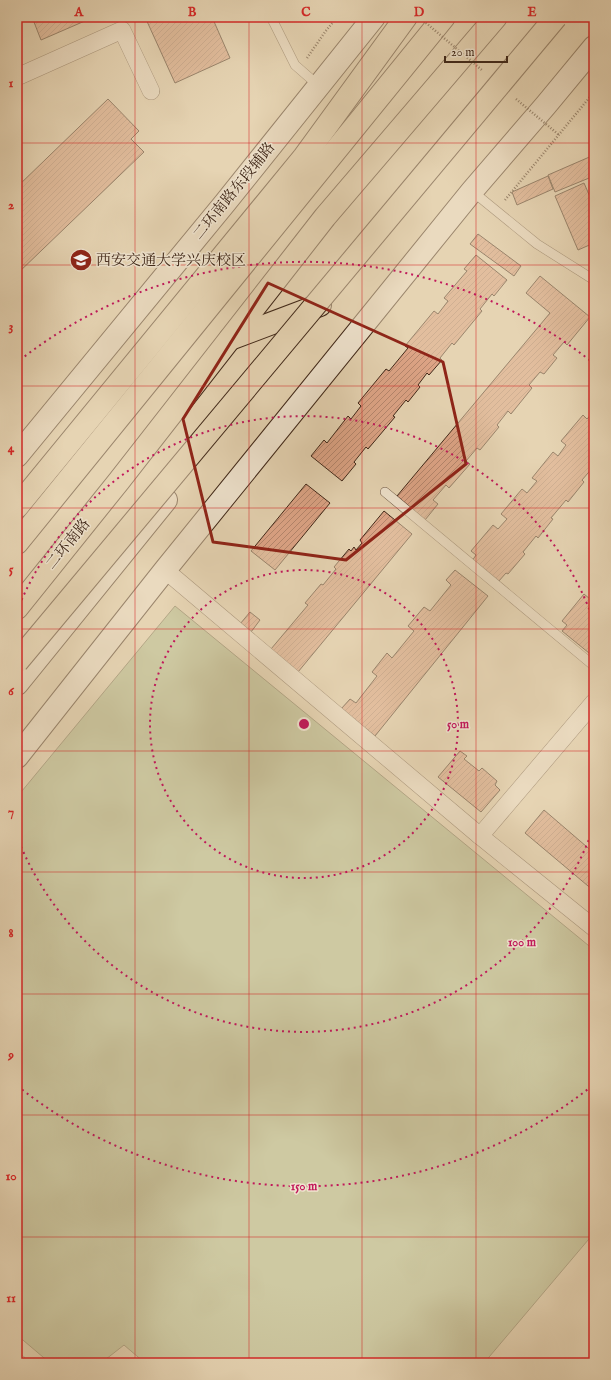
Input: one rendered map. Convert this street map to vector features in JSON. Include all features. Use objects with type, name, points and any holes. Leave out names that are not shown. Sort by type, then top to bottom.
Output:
[{"type":"highway","points":[[17,507],[304,157],[406,17]]},
{"type":"highway","points":[[17,543],[444,17]]},
{"type":"highway","name":"二环南路","points":[[17,608],[119,481],[325,217],[496,17]]},
{"type":"highway","points":[[17,662],[560,18]]},
{"type":"highway","points":[[230,339],[328,302]]},
{"type":"main road","name":"二环南路东段辅路","points":[[17,456],[374,17]]},
{"type":"main road","points":[[17,684],[486,106],[560,18]]},
{"type":"main road","points":[[17,757],[165,570],[472,191],[594,47]]},
{"type":"street","points":[[17,77],[122,30],[151,91]]},
{"type":"street","points":[[165,570],[480,836],[594,928]]},
{"type":"street","points":[[480,836],[594,702]]},
{"type":"lane","points":[[271,17],[295,65],[319,86]]},
{"type":"lane","points":[[472,191],[538,244],[594,280]]},
{"type":"lane","points":[[385,492],[594,666]]},
{"type":"path","points":[[325,32],[337,17]]},
{"type":"path","points":[[496,210],[594,92]]},
{"type":"highlighted area","points":[[268,283],[443,362],[466,464],[346,560],[213,542],[183,419]]},
{"type":"green space","points":[[175,606],[594,950],[594,1233],[484,1363],[145,1363],[124,1345],[101,1363],[50,1363],[17,1335],[17,797]]},
{"type":"building","points":[[32,17],[94,17],[41,40]]},
{"type":"building","points":[[145,17],[212,17],[230,58],[175,83]]},
{"type":"building","points":[[17,39],[21,48],[17,49]]},
{"type":"building","points":[[108,99],[139,131],[131,139],[144,152],[17,274],[17,187]]},
{"type":"building","points":[[594,155],[594,176],[555,192],[548,175]]},
{"type":"building","points":[[548,176],[553,189],[517,205],[512,192]]},
{"type":"building","points":[[584,183],[594,206],[594,243],[578,250],[555,196]]},
{"type":"building","points":[[478,234],[521,266],[514,276],[470,244]]},
{"type":"building","points":[[476,255],[507,280],[494,296],[492,294],[480,309],[482,311],[454,345],[452,343],[440,358],[442,360],[429,375],[427,373],[418,385],[420,387],[408,402],[406,400],[393,416],[395,417],[368,449],[366,447],[354,462],[356,464],[342,481],[311,456],[324,440],[327,443],[348,416],[351,419],[361,406],[358,403],[386,369],[389,371],[408,348],[405,346],[434,311],[438,314],[448,301],[444,298],[467,271],[464,269]]},
{"type":"building","points":[[540,276],[590,317],[567,345],[564,342],[553,355],[557,358],[544,374],[540,372],[529,385],[532,388],[511,414],[508,411],[497,425],[499,427],[480,450],[477,448],[466,461],[470,464],[449,488],[446,485],[433,500],[438,504],[425,520],[397,496],[550,313],[526,293]]},
{"type":"building","points":[[594,411],[594,466],[582,480],[584,482],[568,502],[566,500],[551,518],[553,519],[538,538],[536,536],[523,552],[525,554],[508,574],[506,573],[498,582],[472,561],[476,555],[471,551],[493,525],[498,529],[507,519],[501,514],[522,489],[527,493],[537,481],[532,478],[553,452],[558,456],[566,445],[561,441],[583,415],[587,419]]},
{"type":"building","points":[[306,484],[330,503],[275,570],[251,551]]},
{"type":"building","points":[[384,511],[412,534],[298,672],[271,649],[308,605],[305,603],[321,584],[323,585],[336,569],[334,567],[349,549],[351,551],[354,547],[356,550],[362,543],[360,540]]},
{"type":"building","points":[[455,570],[488,596],[375,736],[341,709],[350,699],[356,703],[377,676],[372,672],[387,653],[392,658],[414,631],[408,626],[424,607],[430,611],[451,585],[446,580]]},
{"type":"building","points":[[594,593],[594,647],[589,653],[562,631],[567,625],[562,621],[584,594],[590,599]]},
{"type":"building","points":[[250,612],[260,620],[251,632],[240,624]]},
{"type":"building","points":[[460,751],[467,756],[464,759],[479,771],[482,768],[497,781],[495,785],[500,790],[481,812],[438,777]]},
{"type":"building","points":[[544,810],[594,853],[594,891],[525,833]]},
{"type":"place","name":"西安交通大学兴庆校区","points":[[81,260]]}]
